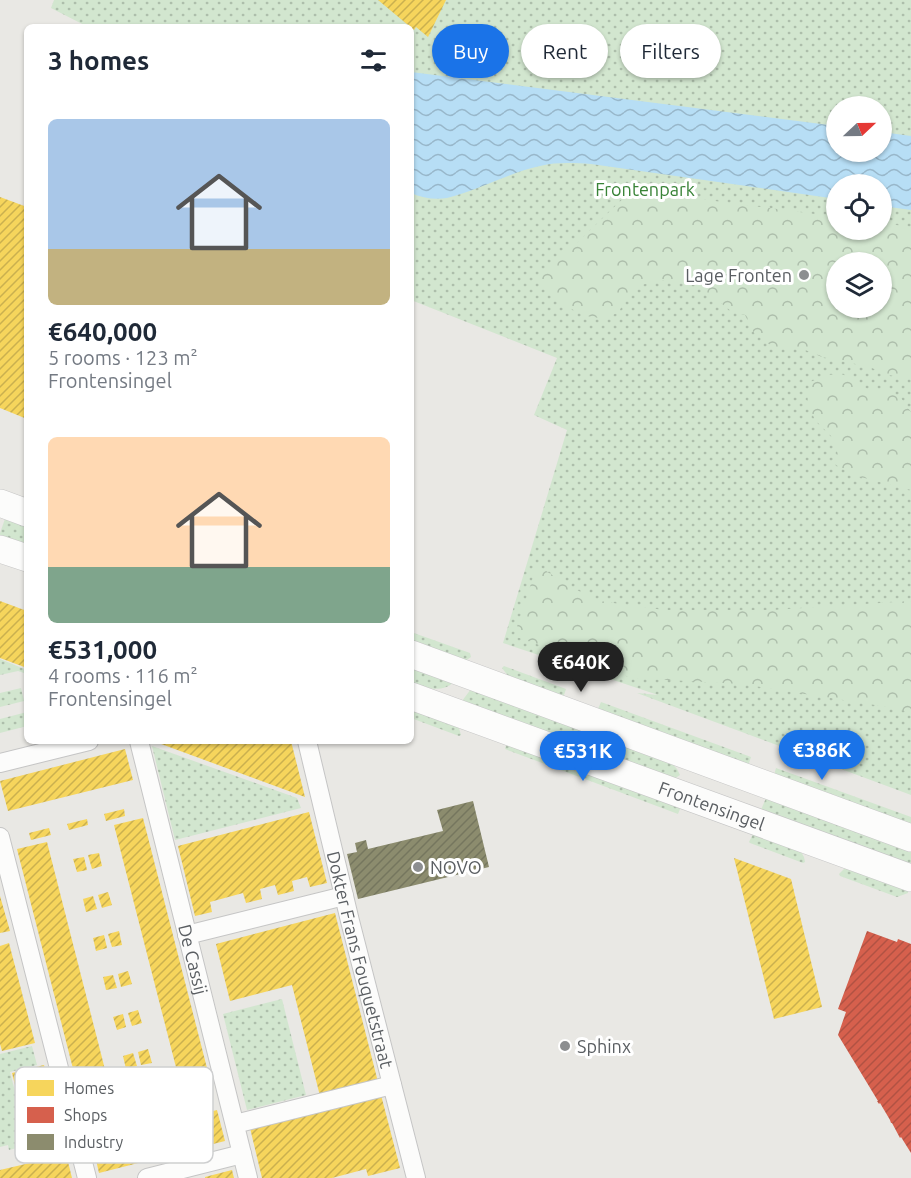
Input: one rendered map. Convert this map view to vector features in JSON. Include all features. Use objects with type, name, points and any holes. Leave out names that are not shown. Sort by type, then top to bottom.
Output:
[{"type":"main road","points":[[0,503],[24,512]]},
{"type":"main road","points":[[0,549],[24,557]]},
{"type":"main road","name":"Frontensingel","points":[[414,655],[911,838]]},
{"type":"main road","name":"Frontensingel","points":[[414,697],[911,878]]},
{"type":"street","points":[[0,763],[77,744]]},
{"type":"street","name":"De Cassij","points":[[140,744],[248,1178]]},
{"type":"street","name":"Dokter Frans Fouquetstraat","points":[[308,744],[416,1178]]},
{"type":"street","points":[[0,837],[59,1067]]},
{"type":"street","points":[[187,935],[344,896]]},
{"type":"street","points":[[235,1124],[393,1085]]},
{"type":"street","points":[[213,1161],[242,1154]]},
{"type":"street","points":[[83,1163],[87,1178]]},
{"type":"street","points":[[147,1178],[206,1163]]},
{"type":"green space","name":"Frontenpark","points":[[54,0],[911,0],[911,795],[637,693],[658,695],[503,643],[567,430],[534,415],[557,358],[414,301],[414,24],[82,24],[51,8]]},
{"type":"green space","points":[[632,190],[826,216],[826,240],[892,240],[892,224],[911,227],[911,374],[904,378],[884,374],[870,367],[822,357],[798,347],[773,347],[754,333],[745,315],[732,312],[690,282],[661,280],[641,285],[627,295],[619,312],[596,318],[577,312],[537,281]]},
{"type":"green space","points":[[841,374],[855,379],[871,391],[886,391],[901,398],[911,412],[911,490],[853,475],[836,465],[837,450],[832,437],[815,420],[807,402],[810,382],[828,375]]},
{"type":"green space","points":[[6,516],[24,523],[24,549],[0,540]]},
{"type":"green space","points":[[537,565],[569,586],[599,601],[664,610],[772,610],[911,601],[911,713],[894,708],[741,684],[632,678],[514,636]]},
{"type":"green space","points":[[414,633],[470,653],[471,657],[465,661],[414,643]]},
{"type":"green space","points":[[0,659],[24,669],[24,673],[18,671],[0,675]]},
{"type":"green space","points":[[414,666],[453,683],[438,689],[414,683]]},
{"type":"green space","points":[[504,666],[566,689],[563,698],[509,677],[502,668]]},
{"type":"green space","points":[[21,688],[24,701],[0,707],[0,693]]},
{"type":"green space","points":[[471,689],[670,761],[680,775],[674,779],[462,701]]},
{"type":"green space","points":[[601,702],[751,757],[748,766],[597,711]]},
{"type":"green space","points":[[414,707],[458,725],[461,735],[414,719]]},
{"type":"green space","points":[[24,713],[24,727],[0,733],[0,719]]},
{"type":"green space","points":[[508,739],[682,804],[678,814],[505,749]]},
{"type":"green space","points":[[152,746],[297,798],[301,808],[175,840]]},
{"type":"green space","points":[[776,768],[911,817],[911,827],[774,775]]},
{"type":"green space","points":[[766,798],[911,851],[911,867],[761,810]]},
{"type":"green space","points":[[753,834],[801,852],[805,862],[750,843]]},
{"type":"green space","points":[[846,867],[908,890],[908,893],[897,897],[840,876],[839,874]]},
{"type":"green space","points":[[282,999],[306,1095],[247,1110],[223,1014]]},
{"type":"green space","points":[[32,1046],[37,1065],[15,1067],[15,1071],[10,1072],[15,1091],[15,1148],[9,1150],[8,1145],[0,1147],[0,1054]]},
{"type":"water","points":[[414,72],[432,75],[432,78],[458,78],[826,125],[826,162],[892,162],[892,133],[911,136],[911,210],[892,207],[892,174],[826,174],[826,197],[571,163],[528,169],[471,191],[447,198],[433,199],[414,194]]},
{"type":"building: Homes","points":[[378,0],[446,0],[434,24],[432,24],[428,37],[416,27],[414,30],[414,24],[407,24]]},
{"type":"building: Homes","points":[[0,197],[24,206],[24,418],[0,408]]},
{"type":"building: Homes","points":[[0,601],[24,610],[24,667],[0,658]]},
{"type":"building: Homes","points":[[161,744],[292,744],[305,797]]},
{"type":"building: Homes","points":[[125,749],[133,780],[8,811],[0,781]]},
{"type":"building: Homes","points":[[124,809],[125,816],[106,821],[104,814]]},
{"type":"building: Homes","points":[[309,812],[327,883],[310,887],[307,877],[292,881],[294,891],[278,895],[275,885],[260,889],[262,899],[246,903],[243,893],[210,902],[212,912],[195,916],[178,846]]},
{"type":"building: Homes","points":[[143,818],[207,1067],[176,1067],[114,825]]},
{"type":"building: Homes","points":[[87,819],[88,825],[69,830],[67,824]]},
{"type":"building: Homes","points":[[49,828],[51,835],[31,840],[29,833]]},
{"type":"building: Homes","points":[[47,842],[104,1067],[73,1067],[17,849]]},
{"type":"building: Homes","points":[[99,853],[102,866],[92,869],[88,855]]},
{"type":"building: Homes","points":[[84,857],[87,870],[77,872],[73,859]]},
{"type":"building: Homes","points":[[734,858],[791,879],[822,1007],[774,1019]]},
{"type":"building: Homes","points":[[108,892],[112,905],[102,908],[98,895]]},
{"type":"building: Homes","points":[[0,896],[10,931],[0,933]]},
{"type":"building: Homes","points":[[93,896],[97,909],[86,912],[83,899]]},
{"type":"building: Homes","points":[[335,913],[378,1082],[320,1096],[292,985],[230,1001],[216,944]]},
{"type":"building: Homes","points":[[119,931],[122,945],[112,947],[108,934]]},
{"type":"building: Homes","points":[[104,935],[107,948],[96,951],[93,938]]},
{"type":"building: Homes","points":[[9,943],[35,1043],[2,1051],[0,1044],[0,946]]},
{"type":"building: Homes","points":[[128,971],[132,984],[121,987],[118,974]]},
{"type":"building: Homes","points":[[113,975],[117,988],[106,990],[103,977]]},
{"type":"building: Homes","points":[[138,1010],[142,1023],[132,1026],[128,1013]]},
{"type":"building: Homes","points":[[123,1014],[126,1027],[117,1030],[113,1017]]},
{"type":"building: Homes","points":[[148,1049],[152,1063],[141,1065],[138,1052]]},
{"type":"building: Homes","points":[[133,1053],[137,1066],[126,1067],[123,1056]]},
{"type":"building: Homes","points":[[381,1095],[400,1168],[368,1176],[366,1169],[332,1178],[262,1178],[250,1128]]},
{"type":"building: Homes","points":[[217,1110],[225,1141],[213,1144],[213,1111]]},
{"type":"building: Homes","points":[[30,1163],[68,1163],[72,1178],[0,1178],[0,1170]]},
{"type":"building: Homes","points":[[97,1163],[138,1163],[99,1173]]},
{"type":"building: Homes","points":[[232,1170],[234,1178],[205,1178],[205,1177]]},
{"type":"building: Shops","points":[[867,931],[897,942],[898,939],[911,944],[911,1153],[838,1035],[846,1012],[838,1009]]},
{"type":"building: Industry","points":[[473,801],[489,867],[358,899],[347,854],[357,852],[355,843],[366,840],[368,849],[443,831],[437,810]]},
{"type":"place","name":"Lage Fronten","points":[[804,275]]},
{"type":"place","name":"NOVO","points":[[418,867]]},
{"type":"place","name":"Sphinx","points":[[565,1046]]}]
